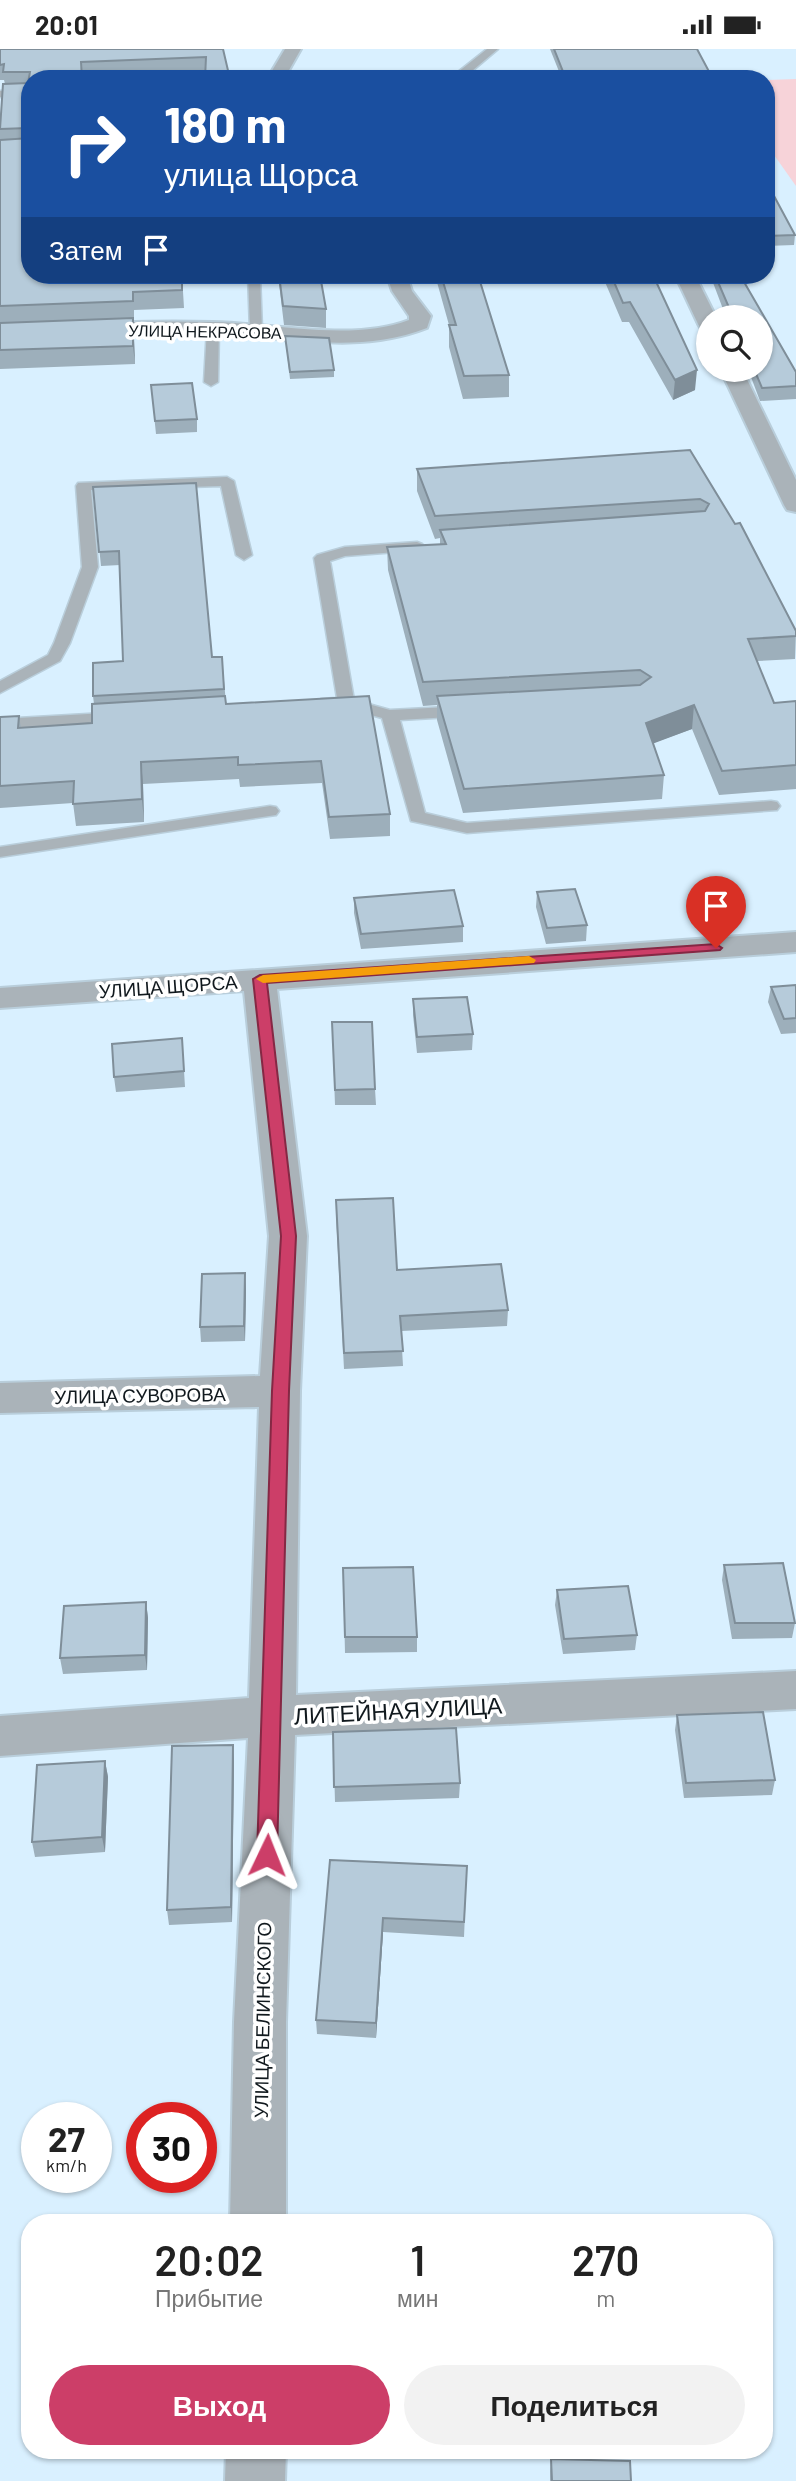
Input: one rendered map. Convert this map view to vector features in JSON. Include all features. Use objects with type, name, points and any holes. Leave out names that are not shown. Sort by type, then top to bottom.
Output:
[{"type":"street","points":[[280,70],[293,49]]},
{"type":"street","name":"УЛИЦА НЕКРАСОВА","points":[[0,333],[213,328],[393,333],[419,323],[420,316],[400,284]]},
{"type":"street","points":[[689,284],[700,305]]},
{"type":"street","points":[[738,382],[793,492]]},
{"type":"street","name":"УЛИЦА ЩОРСА","points":[[0,998],[796,942]]},
{"type":"street","name":"УЛИЦА БЕЛИНСКОГО","points":[[258,2214],[260,2022],[288,1236],[260,979]]},
{"type":"street","name":"УЛИЦА СУВОРОВА","points":[[0,1398],[281,1391]]},
{"type":"street","name":"ЛИТЕЙНАЯ УЛИЦА","points":[[0,1736],[272,1716],[796,1690]]},
{"type":"street","points":[[255,2481],[256,2459]]},
{"type":"lane","points":[[463,70],[493,49]]},
{"type":"lane","points":[[0,94],[21,93]]},
{"type":"lane","points":[[254,284],[256,330]]},
{"type":"lane","points":[[211,382],[213,328]]},
{"type":"lane","points":[[0,688],[54,658],[62,643],[90,568],[83,486],[227,481],[244,555]]},
{"type":"lane","points":[[346,703],[322,558],[345,552],[426,546]]},
{"type":"lane","points":[[304,705],[346,703],[390,715],[486,710]]},
{"type":"lane","points":[[390,715],[417,817],[429,820],[467,828],[771,806]]},
{"type":"lane","points":[[0,724],[138,716]]},
{"type":"lane","points":[[0,852],[270,811]]},
{"type":"shaded area","points":[[796,79],[796,186],[775,156],[775,80]]},
{"type":"building","points":[[0,49],[223,49],[228,70],[205,70],[206,57],[81,62],[81,70],[3,72],[4,64],[0,65]]},
{"type":"building","points":[[554,49],[697,49],[708,70],[562,70]]},
{"type":"building","points":[[21,83],[21,128],[0,129],[3,84]]},
{"type":"building","points":[[21,139],[21,284],[182,284],[182,290],[133,292],[133,301],[0,306],[0,140]]},
{"type":"building","points":[[775,198],[795,235],[775,236]]},
{"type":"building","points":[[280,284],[322,284],[326,309],[283,306]]},
{"type":"building","points":[[444,284],[481,284],[509,375],[464,376],[449,325],[456,325]]},
{"type":"building","points":[[615,284],[657,284],[696,370],[675,380],[630,302],[623,303]]},
{"type":"building","points":[[719,284],[745,284],[757,305],[728,305]]},
{"type":"building","points":[[133,318],[133,346],[0,350],[0,323]]},
{"type":"building","points":[[773,332],[796,372],[796,386],[762,388],[759,382],[773,382]]},
{"type":"building","points":[[285,336],[329,338],[334,370],[290,372]]},
{"type":"building","points":[[192,383],[197,419],[155,421],[151,385]]},
{"type":"building","points":[[690,450],[735,524],[740,523],[796,631],[796,636],[748,639],[774,703],[796,701],[796,765],[722,771],[694,705],[646,723],[664,775],[464,789],[437,696],[640,685],[651,677],[640,670],[423,682],[387,547],[446,544],[440,530],[705,511],[709,504],[700,499],[435,516],[417,469]]},
{"type":"building","points":[[196,483],[212,657],[222,657],[224,689],[93,696],[93,663],[123,661],[119,551],[99,552],[93,487]]},
{"type":"building","points":[[225,696],[226,704],[369,696],[390,814],[329,817],[321,761],[238,765],[238,757],[141,762],[142,799],[73,804],[74,781],[0,786],[0,717],[19,716],[18,728],[92,723],[92,704]]},
{"type":"building","points":[[575,889],[587,925],[547,928],[537,892]]},
{"type":"building","points":[[454,890],[463,926],[361,934],[354,898]]},
{"type":"building","points":[[796,985],[796,1018],[784,1019],[771,987]]},
{"type":"building","points":[[467,997],[473,1034],[417,1037],[413,999]]},
{"type":"building","points":[[332,1022],[372,1022],[375,1089],[335,1090]]},
{"type":"building","points":[[182,1038],[184,1071],[114,1077],[112,1044]]},
{"type":"building","points":[[393,1198],[397,1270],[501,1264],[508,1310],[400,1316],[403,1351],[344,1353],[336,1200]]},
{"type":"building","points":[[245,1273],[244,1326],[200,1327],[202,1274]]},
{"type":"building","points":[[783,1563],[795,1623],[735,1623],[724,1565]]},
{"type":"building","points":[[413,1567],[417,1637],[345,1637],[343,1568]]},
{"type":"building","points":[[628,1586],[637,1635],[564,1639],[557,1590]]},
{"type":"building","points":[[146,1602],[145,1655],[60,1658],[64,1606]]},
{"type":"building","points":[[763,1712],[775,1780],[686,1783],[677,1715]]},
{"type":"building","points":[[456,1728],[460,1783],[334,1787],[333,1732]]},
{"type":"building","points":[[233,1745],[231,1907],[167,1910],[172,1746]]},
{"type":"building","points":[[105,1761],[102,1837],[32,1842],[37,1765]]},
{"type":"building","points":[[330,1860],[467,1866],[464,1922],[383,1918],[376,2023],[316,2020]]},
{"type":"building","points":[[551,2459],[630,2461],[631,2481],[552,2481]]},
{"type":"slow traffic","points":[[263,979],[529,960]]},
{"type":"route","points":[[267,1855],[288,1236],[260,979],[716,948]]}]
